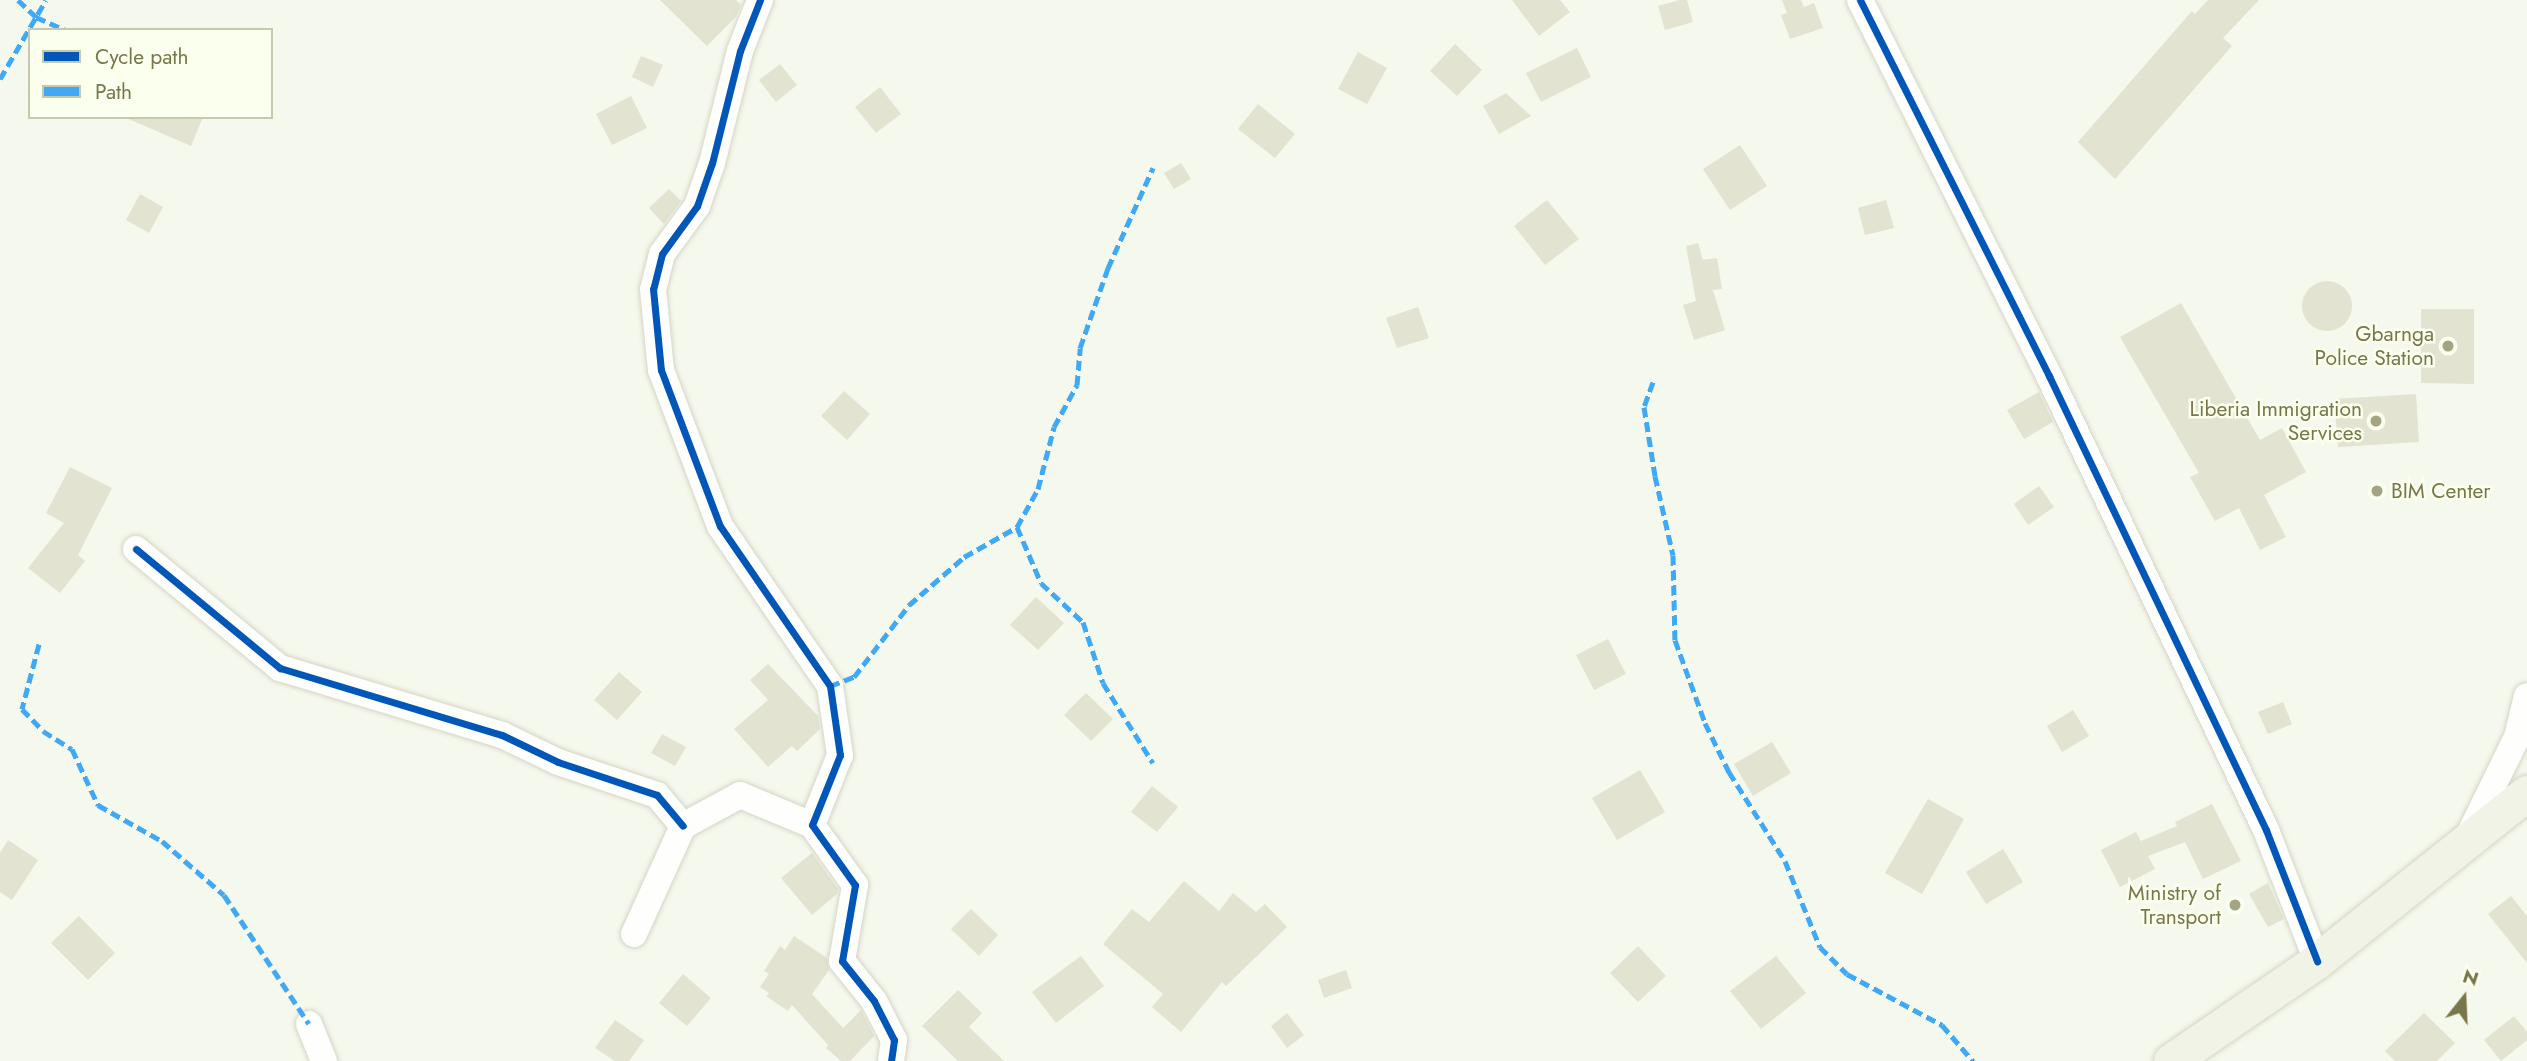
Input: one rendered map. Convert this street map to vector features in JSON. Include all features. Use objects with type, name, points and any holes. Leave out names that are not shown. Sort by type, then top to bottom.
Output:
[{"type":"main road","points":[[2171,1061],[2317,961],[2527,793]]},
{"type":"street","points":[[760,0],[740,51],[712,163],[697,206],[662,254],[653,289],[661,370],[720,526],[830,686],[840,755],[812,825]]},
{"type":"street","points":[[1860,0],[2049,376],[2266,830],[2317,961]]},
{"type":"street","points":[[136,549],[280,668],[502,735],[558,762],[656,795],[683,826]]},
{"type":"street","points":[[2465,844],[2522,731],[2527,696]]},
{"type":"street","points":[[634,934],[683,826],[740,795],[812,825],[855,885],[842,961],[874,1001],[894,1040],[891,1061]]},
{"type":"street","points":[[309,1024],[324,1061]]},
{"type":"building","points":[[660,0],[736,0],[741,5],[736,17],[707,46]]},
{"type":"building","points":[[1512,0],[1560,0],[1570,12],[1539,36]]},
{"type":"building","points":[[1687,0],[1693,22],[1665,30],[1658,6]]},
{"type":"building","points":[[1782,0],[1801,0],[1804,7],[1814,3],[1823,28],[1790,39],[1781,15],[1787,13]]},
{"type":"building","points":[[2208,0],[2259,0],[2223,38],[2232,46],[2115,179],[2078,142],[2192,11],[2195,14]]},
{"type":"building","points":[[1455,44],[1482,70],[1457,96],[1430,71]]},
{"type":"building","points":[[1577,48],[1591,77],[1541,102],[1526,73]]},
{"type":"building","points":[[1358,52],[1387,68],[1367,104],[1338,89]]},
{"type":"building","points":[[641,56],[663,65],[653,87],[632,77]]},
{"type":"building","points":[[780,64],[797,85],[776,102],[759,80]]},
{"type":"building","points":[[880,87],[901,114],[876,133],[855,107]]},
{"type":"building","points":[[1506,93],[1531,116],[1499,134],[1483,106]]},
{"type":"building","points":[[631,96],[647,128],[612,145],[596,114]]},
{"type":"building","points":[[1258,104],[1295,134],[1275,158],[1238,129]]},
{"type":"building","points":[[129,119],[202,119],[191,146]]},
{"type":"building","points":[[1740,145],[1767,186],[1730,210],[1703,169]]},
{"type":"building","points":[[1181,163],[1191,179],[1174,189],[1164,173]]},
{"type":"building","points":[[669,189],[681,201],[664,224],[649,208]]},
{"type":"building","points":[[140,194],[163,207],[149,233],[126,220]]},
{"type":"building","points":[[1547,200],[1579,239],[1545,265],[1514,226]]},
{"type":"building","points":[[1886,200],[1894,228],[1865,235],[1858,208]]},
{"type":"building","points":[[1698,243],[1703,260],[1717,258],[1722,289],[1713,290],[1725,330],[1694,340],[1683,305],[1696,301],[1686,246]]},
{"type":"building","points":[[2327,281],[2345,288],[2352,306],[2345,324],[2327,331],[2309,324],[2302,306],[2309,288]]},
{"type":"building","points":[[2181,303],[2260,440],[2282,428],[2306,472],[2264,495],[2286,537],[2260,550],[2239,508],[2215,521],[2190,477],[2199,473],[2120,337]]},
{"type":"building","points":[[1418,307],[1429,338],[1397,348],[1386,318]]},
{"type":"building","name":"Gbarnga Police Station","points":[[2421,309],[2474,309],[2474,384],[2421,383]]},
{"type":"building","points":[[844,391],[870,414],[847,440],[821,416]]},
{"type":"building","points":[[2039,392],[2053,422],[2024,439],[2007,410]]},
{"type":"building","name":"Liberia Immigration Services","points":[[2416,394],[2419,442],[2338,447],[2334,399]]},
{"type":"building","points":[[70,467],[112,488],[78,555],[85,561],[60,593],[28,568],[64,523],[46,513]]},
{"type":"building","points":[[2039,486],[2054,507],[2028,525],[2014,504]]},
{"type":"building","points":[[1036,597],[1064,623],[1038,650],[1010,625]]},
{"type":"building","points":[[1608,639],[1626,674],[1594,690],[1576,655]]},
{"type":"building","points":[[768,664],[818,716],[820,729],[797,751],[792,746],[768,767],[734,729],[768,700],[750,680]]},
{"type":"building","points":[[619,672],[642,692],[617,720],[594,700]]},
{"type":"building","points":[[1086,693],[1113,719],[1091,741],[1064,715]]},
{"type":"building","points":[[2283,702],[2292,724],[2268,734],[2258,712]]},
{"type":"building","points":[[2073,710],[2089,736],[2062,752],[2047,726]]},
{"type":"building","points":[[662,734],[686,747],[675,766],[651,753]]},
{"type":"building","points":[[1772,742],[1791,773],[1753,796],[1734,764]]},
{"type":"building","points":[[1640,770],[1665,812],[1617,840],[1592,798]]},
{"type":"building","points":[[1152,786],[1178,807],[1157,832],[1131,812]]},
{"type":"building","points":[[1928,799],[1964,819],[1922,894],[1885,873]]},
{"type":"building","points":[[2212,804],[2241,861],[2203,879],[2185,842],[2148,856],[2155,869],[2120,887],[2101,850],[2136,832],[2144,847],[2141,841],[2177,826],[2175,822]]},
{"type":"building","points":[[8,840],[38,860],[12,900],[0,892],[0,853]]},
{"type":"building","points":[[2003,849],[2023,882],[1986,904],[1966,872]]},
{"type":"building","points":[[812,853],[838,889],[837,894],[812,915],[781,878]]},
{"type":"building","points":[[1184,881],[1219,911],[1233,893],[1256,912],[1265,904],[1287,927],[1226,986],[1222,982],[1181,1032],[1152,1007],[1163,994],[1103,944],[1132,909],[1149,922]]},
{"type":"building","points":[[2268,883],[2284,919],[2268,927],[2249,894]]},
{"type":"building","points":[[2511,896],[2527,916],[2527,963],[2488,914]]},
{"type":"building","points":[[971,909],[998,935],[979,956],[951,929]]},
{"type":"building","points":[[79,916],[115,953],[88,980],[51,943]]},
{"type":"building","points":[[794,936],[827,958],[829,970],[812,994],[843,1028],[861,1010],[874,1036],[850,1061],[841,1061],[826,1048],[828,1045],[792,1005],[788,1011],[766,996],[769,993],[760,987],[769,974],[764,971],[780,946],[785,950]]},
{"type":"building","points":[[1638,946],[1666,976],[1638,1002],[1610,973]]},
{"type":"building","points":[[1081,956],[1104,986],[1056,1023],[1032,992]]},
{"type":"building","points":[[1776,956],[1806,993],[1761,1029],[1730,991]]},
{"type":"building","points":[[1346,970],[1352,988],[1324,998],[1318,980]]},
{"type":"building","points":[[683,974],[711,998],[687,1026],[659,1003]]},
{"type":"building","points":[[958,990],[982,1013],[969,1027],[1004,1061],[958,1061],[922,1026]]},
{"type":"building","points":[[1287,1013],[1304,1035],[1287,1048],[1271,1026]]},
{"type":"building","points":[[2424,1013],[2455,1043],[2437,1061],[2395,1061],[2385,1051]]},
{"type":"building","points":[[2514,1016],[2527,1032],[2527,1040],[2501,1061],[2484,1040]]},
{"type":"building","points":[[615,1020],[644,1040],[629,1061],[615,1061],[595,1048]]},
{"type":"marked path","points":[[18,0],[36,17],[61,28]]},
{"type":"marked path","points":[[30,28],[46,0]]},
{"type":"marked path","points":[[0,79],[28,31]]},
{"type":"marked path","points":[[830,686],[854,677],[909,605],[964,557],[1017,527],[1038,489],[1054,427],[1077,385],[1080,348],[1108,268],[1153,168]]},
{"type":"marked path","points":[[1653,382],[1644,407],[1655,476],[1673,555],[1675,640],[1705,723],[1729,772],[1785,861],[1820,947],[1847,974],[1942,1025],[1973,1061]]},
{"type":"marked path","points":[[1017,527],[1041,583],[1083,622],[1103,683],[1153,763]]},
{"type":"marked path","points":[[39,644],[22,709],[43,731],[72,749],[98,805],[162,841],[224,895],[309,1024]]},
{"type":"cycle path","points":[[760,0],[740,51],[712,163],[697,206],[662,254],[653,289],[661,370],[720,526],[830,686],[840,755],[812,825],[855,885],[842,961],[874,1001],[894,1040],[891,1061]]},
{"type":"cycle path","points":[[1860,0],[2049,376],[2266,830],[2317,961]]},
{"type":"cycle path","points":[[136,549],[280,668],[502,735],[558,762],[657,795],[683,826]]},
{"type":"place","name":"Gbarnga Police Station","points":[[2448,346]]},
{"type":"place","name":"Liberia Immigration Services","points":[[2376,421]]},
{"type":"place","name":"BIM Center","points":[[2377,491]]},
{"type":"place","name":"Ministry of Transport","points":[[2235,905]]}]
